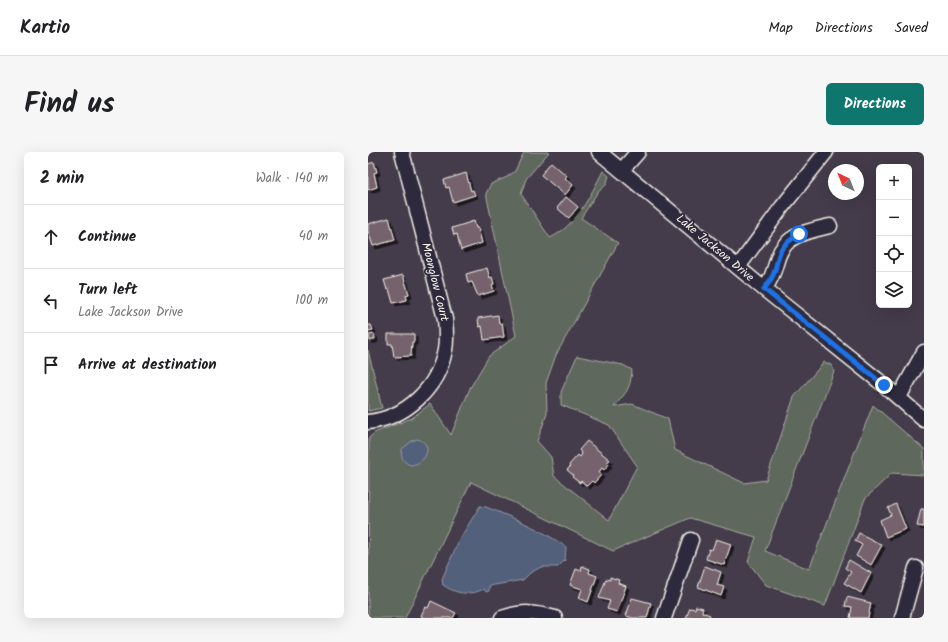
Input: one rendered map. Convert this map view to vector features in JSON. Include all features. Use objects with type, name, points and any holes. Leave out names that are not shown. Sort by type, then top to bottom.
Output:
[{"type":"street","name":"Moonglow Court","points":[[368,422],[388,418],[402,411],[418,400],[428,390],[436,377],[446,349],[447,334],[445,319],[402,152]]},
{"type":"street","name":"Lake Jackson Drive","points":[[599,152],[764,289],[899,397],[924,420]]},
{"type":"street","points":[[622,170],[638,152]]},
{"type":"street","points":[[738,267],[782,207],[826,152]]},
{"type":"street","points":[[764,289],[775,271],[778,256],[789,240],[799,234],[830,226]]},
{"type":"street","points":[[899,397],[924,352]]},
{"type":"street","points":[[664,618],[691,540]]},
{"type":"street","points":[[902,618],[916,568]]},
{"type":"street","points":[[502,618],[515,614],[533,612],[555,618]]},
{"type":"green space","points":[[524,152],[549,152],[526,179],[521,194],[550,238],[559,233],[575,218],[603,171],[609,176],[606,185],[597,193],[581,218],[618,243],[556,355],[546,383],[547,414],[537,441],[551,457],[554,476],[609,520],[637,466],[609,425],[561,405],[561,392],[577,356],[623,365],[632,370],[629,387],[614,407],[632,404],[668,419],[675,450],[744,483],[766,480],[794,397],[824,362],[831,365],[834,371],[765,551],[809,569],[873,405],[924,449],[924,475],[892,473],[865,499],[825,606],[766,585],[748,562],[756,537],[690,518],[613,551],[471,482],[405,618],[368,618],[369,438],[374,433],[412,418],[430,404],[451,435],[470,388],[489,356],[516,336],[486,193],[491,184],[507,177],[515,171]]},
{"type":"green space","points":[[368,350],[382,408],[368,411]]},
{"type":"water","points":[[417,439],[426,445],[426,454],[420,462],[410,465],[401,454],[402,449]]},
{"type":"water","points":[[480,506],[486,507],[537,529],[557,541],[566,547],[565,560],[558,567],[541,567],[530,573],[523,580],[489,586],[489,591],[486,592],[484,589],[473,593],[463,593],[443,585],[442,579],[459,540]]},
{"type":"building","points":[[374,162],[377,172],[374,173],[377,187],[368,190],[368,164]]},
{"type":"building","points":[[551,162],[567,176],[565,178],[573,185],[565,195],[541,175]]},
{"type":"building","points":[[466,173],[471,191],[473,190],[475,195],[453,202],[449,187],[446,188],[444,180]]},
{"type":"building","points":[[566,197],[578,207],[569,218],[557,208]]},
{"type":"building","points":[[389,218],[395,240],[373,246],[368,231],[368,224]]},
{"type":"building","points":[[474,221],[476,228],[478,228],[482,243],[461,250],[457,234],[454,235],[452,228]]},
{"type":"building","points":[[487,268],[490,278],[492,277],[494,291],[478,296],[472,282],[468,283],[466,274]]},
{"type":"building","points":[[403,275],[409,294],[406,295],[407,300],[393,303],[389,289],[387,290],[384,280]]},
{"type":"building","points":[[498,315],[499,324],[502,323],[504,337],[484,340],[482,326],[479,327],[478,318]]},
{"type":"building","points":[[368,325],[371,325],[373,330],[368,331]]},
{"type":"building","points":[[374,334],[375,339],[370,341],[369,335]]},
{"type":"building","points":[[388,334],[414,334],[411,356],[394,357],[392,344],[388,344]]},
{"type":"building","points":[[587,441],[610,460],[607,462],[609,464],[604,470],[602,468],[599,472],[601,475],[594,483],[592,481],[587,486],[581,481],[580,483],[572,477],[573,475],[567,470],[570,467],[569,465],[578,455],[580,457],[582,454],[579,450]]},
{"type":"building","points":[[896,504],[906,529],[886,537],[880,520],[891,515],[888,508]]},
{"type":"building","points":[[921,509],[924,509],[924,527],[917,526]]},
{"type":"building","points":[[859,533],[882,545],[871,565],[856,556],[862,545],[855,541]]},
{"type":"building","points":[[716,539],[731,544],[724,565],[706,559],[709,549],[712,550]]},
{"type":"building","points":[[849,560],[871,573],[861,593],[844,583],[851,572],[845,568]]},
{"type":"building","points":[[582,566],[590,569],[589,573],[597,576],[588,602],[579,598],[582,589],[570,585],[576,569],[581,571]]},
{"type":"building","points":[[705,566],[721,572],[717,585],[724,587],[721,596],[698,587]]},
{"type":"building","points":[[610,577],[619,580],[618,583],[626,586],[617,612],[607,609],[610,601],[599,598],[606,579],[610,580]]},
{"type":"building","points":[[847,597],[871,603],[868,618],[850,618],[852,607],[845,606]]},
{"type":"building","points":[[632,598],[651,603],[647,618],[633,618],[626,616]]},
{"type":"building","points":[[431,601],[456,613],[453,618],[423,618],[421,616],[425,607],[428,608]]},
{"type":"building","points":[[696,606],[703,608],[702,612],[710,615],[709,618],[686,618],[690,608],[695,609]]},
{"type":"route","points":[[799,234],[789,240],[783,248],[778,256],[775,271],[764,289],[884,385]]}]
